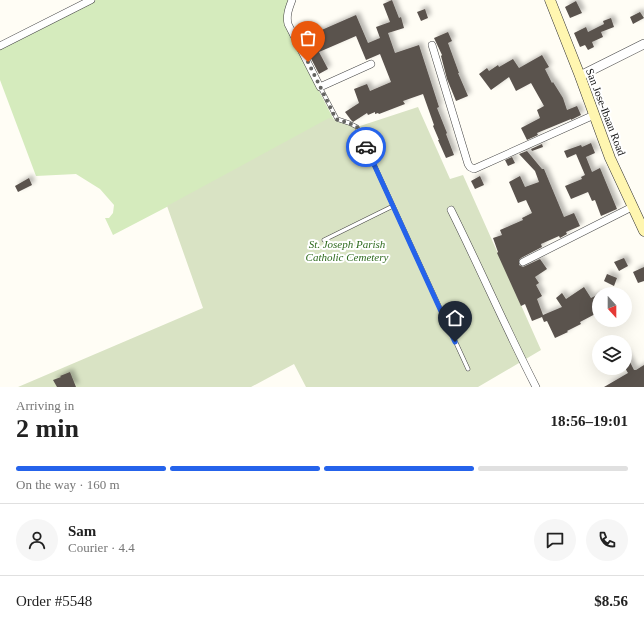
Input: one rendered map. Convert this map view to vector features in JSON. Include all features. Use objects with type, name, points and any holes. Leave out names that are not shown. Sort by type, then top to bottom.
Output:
[{"type":"main road","name":"San Jose-Ibaan Road","points":[[550,0],[610,158],[632,207],[643,227]]},
{"type":"street","points":[[0,46],[91,0]]},
{"type":"street","points":[[292,0],[287,18],[288,24],[320,87],[372,64]]},
{"type":"street","points":[[580,76],[644,44]]},
{"type":"street","points":[[432,45],[468,164],[474,169],[594,115]]},
{"type":"street","points":[[523,262],[632,207]]},
{"type":"street","points":[[451,210],[536,387]]},
{"type":"lane","points":[[320,87],[336,119],[357,127],[468,369]]},
{"type":"lane","points":[[324,240],[393,206]]},
{"type":"green space","points":[[96,0],[289,0],[285,25],[334,120],[113,235],[105,218],[109,218],[113,213],[114,205],[100,189],[76,174],[36,176],[0,80],[0,49]]},
{"type":"green space","name":"St. Joseph Parish Catholic Cemetery","points":[[418,107],[450,179],[463,175],[541,350],[478,387],[306,387],[294,364],[251,387],[18,387],[203,308],[167,206],[329,118],[357,127]]},
{"type":"building","points":[[392,0],[399,18],[401,17],[404,28],[388,33],[395,53],[419,45],[439,107],[437,108],[454,155],[446,158],[438,140],[423,94],[403,101],[405,104],[379,114],[375,114],[375,112],[368,115],[367,113],[353,122],[345,112],[359,103],[354,89],[367,84],[370,91],[391,82],[380,54],[366,60],[356,36],[319,52],[328,69],[319,74],[301,39],[356,15],[368,43],[380,38],[376,27],[390,22],[383,4]]},
{"type":"building","points":[[576,1],[582,13],[570,18],[565,7]]},
{"type":"building","points":[[425,9],[428,18],[421,21],[417,12]]},
{"type":"building","points":[[640,12],[644,18],[633,24],[630,17]]},
{"type":"building","points":[[611,18],[614,27],[601,32],[603,37],[592,42],[594,47],[588,50],[585,45],[580,47],[574,33],[586,27],[588,32],[604,24],[603,21]]},
{"type":"building","points":[[448,32],[452,41],[448,43],[458,73],[468,96],[456,101],[447,79],[442,55],[434,38]]},
{"type":"building","points":[[542,55],[549,67],[545,69],[552,83],[553,82],[563,98],[567,110],[577,106],[581,115],[537,133],[538,135],[527,140],[521,128],[540,118],[537,110],[544,106],[531,83],[516,91],[509,77],[491,90],[479,74],[487,68],[489,71],[498,65],[499,67],[513,59],[519,68]]},
{"type":"building","points":[[591,143],[595,153],[586,157],[592,172],[600,168],[617,209],[601,216],[595,200],[592,201],[588,192],[571,199],[565,186],[582,179],[581,177],[585,175],[576,154],[567,158],[564,151],[581,145],[582,147]]},
{"type":"building","points":[[542,144],[543,147],[532,151],[531,149]]},
{"type":"building","points":[[527,151],[542,169],[544,169],[564,217],[574,213],[580,226],[566,232],[567,234],[560,238],[559,236],[541,244],[542,247],[519,260],[519,265],[523,267],[540,259],[547,269],[535,277],[539,283],[536,285],[542,296],[537,299],[543,315],[562,307],[556,298],[562,293],[566,299],[584,287],[592,298],[592,316],[580,322],[581,324],[567,331],[568,332],[555,338],[547,321],[544,322],[542,317],[532,321],[525,304],[521,306],[497,253],[498,252],[493,238],[502,235],[500,230],[523,220],[522,218],[532,213],[526,200],[518,203],[509,182],[520,176],[525,187],[539,182],[535,171],[519,154]]},
{"type":"building","points":[[512,157],[515,163],[508,166],[505,160]]},
{"type":"building","points":[[480,176],[484,185],[475,189],[471,181]]},
{"type":"building","points":[[29,178],[32,185],[18,192],[15,186]]},
{"type":"building","points":[[624,258],[628,266],[619,271],[614,262]]},
{"type":"building","points":[[644,267],[644,281],[638,283],[633,272]]},
{"type":"building","points":[[607,274],[617,278],[614,286],[604,281]]},
{"type":"building","points":[[644,365],[644,387],[604,387],[625,375],[632,375],[632,366],[634,370],[636,370]]},
{"type":"building","points":[[70,372],[76,387],[57,387],[53,380]]},
{"type":"way so far","points":[[308,62],[336,119],[357,127],[366,147]]},
{"type":"route","points":[[366,147],[455,342]]}]
